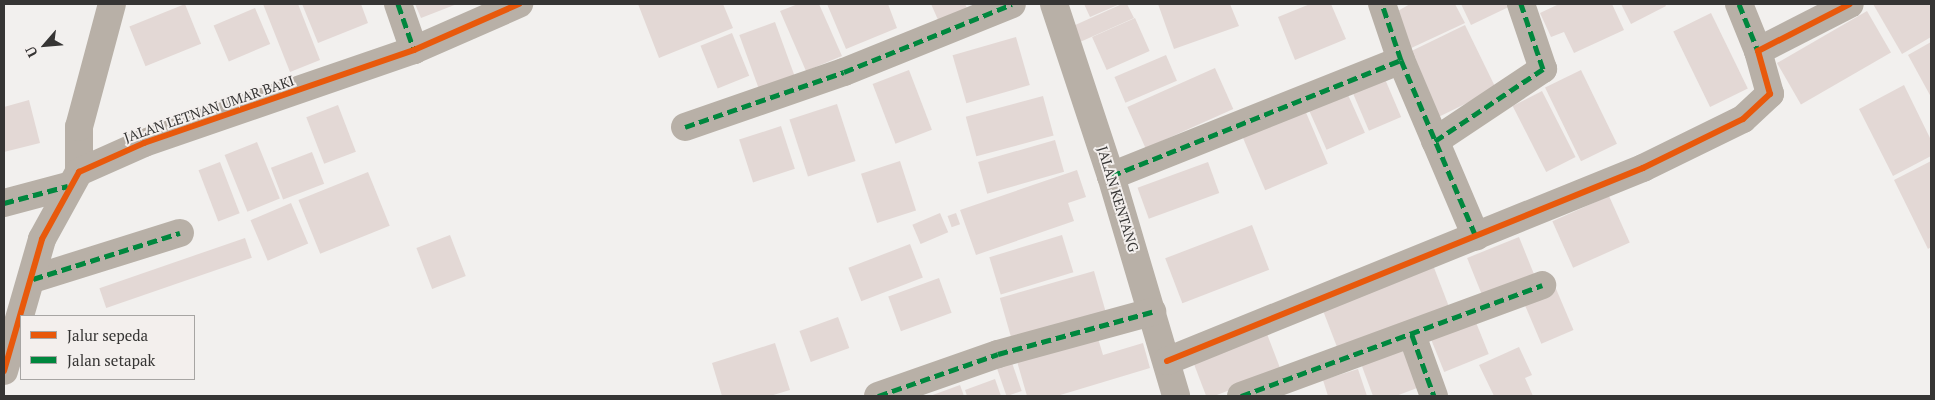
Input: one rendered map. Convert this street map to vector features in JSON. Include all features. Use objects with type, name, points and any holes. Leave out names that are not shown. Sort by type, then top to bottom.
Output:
[{"type":"street","points":[[22,315],[33,279],[42,239],[74,179],[79,127],[112,4]]},
{"type":"street","points":[[398,4],[414,50]]},
{"type":"street","name":"JALAN LETNAN UMAR BAKI","points":[[4,203],[74,179],[144,143],[414,50],[520,4]]},
{"type":"street","points":[[685,128],[844,72],[1012,4]]},
{"type":"street","name":"JALAN KENTANG","points":[[1054,4],[1111,176],[1176,396]]},
{"type":"street","points":[[1382,4],[1402,60],[1476,237]]},
{"type":"street","points":[[1435,141],[1543,69],[1521,4]]},
{"type":"street","points":[[1167,361],[1643,168],[1743,118],[1770,94],[1758,51],[1739,4]]},
{"type":"street","points":[[1758,51],[1850,4]]},
{"type":"street","points":[[1111,176],[1402,60]]},
{"type":"street","points":[[33,279],[180,233]]},
{"type":"street","points":[[1241,396],[1412,336],[1542,286]]},
{"type":"street","points":[[878,396],[998,354],[1152,312]]},
{"type":"street","points":[[4,371],[20,320]]},
{"type":"street","points":[[1412,336],[1434,396]]},
{"type":"building","points":[[185,4],[201,44],[145,66],[129,26]]},
{"type":"building","points":[[263,4],[298,4],[320,60],[290,72]]},
{"type":"building","points":[[302,4],[361,4],[368,23],[318,43]]},
{"type":"building","points":[[415,4],[457,4],[421,18]]},
{"type":"building","points":[[638,4],[723,4],[733,28],[659,58]]},
{"type":"building","points":[[798,4],[819,4],[842,56],[806,71],[780,11]]},
{"type":"building","points":[[827,4],[888,4],[897,28],[846,49]]},
{"type":"building","points":[[931,4],[965,4],[968,10],[939,22]]},
{"type":"building","points":[[1084,4],[1120,4],[1090,17]]},
{"type":"building","points":[[1122,4],[1127,4],[1134,18],[1080,42],[1073,26]]},
{"type":"building","points":[[1158,4],[1230,4],[1239,26],[1174,49]]},
{"type":"building","points":[[1310,4],[1331,4],[1346,39],[1295,60],[1278,17]]},
{"type":"building","points":[[1410,4],[1455,4],[1465,23],[1407,50],[1391,15]]},
{"type":"building","points":[[1461,4],[1515,4],[1471,25]]},
{"type":"building","points":[[1559,4],[1612,4],[1624,30],[1574,53],[1564,32],[1551,37],[1540,13]]},
{"type":"building","points":[[1621,4],[1665,4],[1666,6],[1631,24]]},
{"type":"building","points":[[1873,4],[1931,4],[1931,37],[1902,54]]},
{"type":"building","points":[[255,8],[270,44],[229,61],[214,26]]},
{"type":"building","points":[[1867,11],[1891,53],[1801,105],[1777,63]]},
{"type":"building","points":[[1711,13],[1748,88],[1710,107],[1673,31]]},
{"type":"building","points":[[1135,18],[1150,51],[1107,70],[1092,37]]},
{"type":"building","points":[[775,22],[795,77],[759,90],[739,35]]},
{"type":"building","points":[[1465,25],[1496,89],[1440,116],[1408,53]]},
{"type":"building","points":[[732,33],[749,76],[718,88],[700,46]]},
{"type":"building","points":[[1016,37],[1030,85],[966,103],[953,55]]},
{"type":"building","points":[[1931,42],[1931,97],[1908,55]]},
{"type":"building","points":[[1166,55],[1177,81],[1125,103],[1114,77]]},
{"type":"building","points":[[1215,68],[1233,109],[1146,148],[1127,107]]},
{"type":"building","points":[[909,70],[932,130],[896,144],[873,84]]},
{"type":"building","points":[[1581,70],[1617,144],[1581,161],[1545,88]]},
{"type":"building","points":[[1382,72],[1401,117],[1369,131],[1350,86]]},
{"type":"building","points":[[1904,85],[1931,140],[1931,156],[1893,176],[1859,109]]},
{"type":"building","points":[[1345,88],[1365,133],[1327,150],[1307,105]]},
{"type":"building","points":[[1542,91],[1576,157],[1546,172],[1513,106]]},
{"type":"building","points":[[1043,96],[1054,136],[976,156],[966,117]]},
{"type":"building","points":[[29,100],[40,143],[4,152],[4,107]]},
{"type":"building","points":[[1302,103],[1328,164],[1265,190],[1239,130]]},
{"type":"building","points":[[837,104],[856,161],[808,177],[789,119]]},
{"type":"building","points":[[338,105],[356,152],[324,164],[306,117]]},
{"type":"building","points":[[781,126],[795,169],[753,182],[739,140]]},
{"type":"building","points":[[1055,140],[1064,172],[987,194],[978,162]]},
{"type":"building","points":[[257,142],[280,199],[247,212],[225,155]]},
{"type":"building","points":[[312,152],[324,184],[283,200],[271,168]]},
{"type":"building","points":[[900,161],[916,210],[877,223],[861,174]]},
{"type":"building","points":[[1931,161],[1931,247],[1928,249],[1894,180]]},
{"type":"building","points":[[220,162],[240,213],[218,222],[199,170]]},
{"type":"building","points":[[1208,162],[1219,193],[1149,219],[1138,188]]},
{"type":"building","points":[[1077,170],[1086,197],[1068,203],[1074,221],[976,255],[960,210]]},
{"type":"building","points":[[368,172],[390,226],[320,254],[298,200]]},
{"type":"building","points":[[1609,196],[1630,243],[1573,268],[1552,221]]},
{"type":"building","points":[[291,203],[308,244],[268,261],[250,220]]},
{"type":"building","points":[[940,213],[948,232],[921,244],[912,225]]},
{"type":"building","points":[[956,213],[960,224],[952,227],[948,216]]},
{"type":"building","points":[[1252,225],[1269,270],[1182,303],[1165,258]]},
{"type":"building","points":[[450,235],[466,276],[432,289],[416,248]]},
{"type":"building","points":[[1062,235],[1073,272],[1001,295],[989,257]]},
{"type":"building","points":[[1519,237],[1536,279],[1484,300],[1467,258]]},
{"type":"building","points":[[245,238],[252,258],[106,308],[99,288]]},
{"type":"building","points":[[910,244],[923,278],[861,301],[848,268]]},
{"type":"building","points":[[1433,265],[1451,312],[1340,354],[1322,308]]},
{"type":"building","points":[[1094,271],[1108,319],[1014,346],[1000,298]]},
{"type":"building","points":[[939,278],[952,313],[901,331],[888,296]]},
{"type":"building","points":[[1554,284],[1574,330],[1541,344],[1522,298]]},
{"type":"building","points":[[1473,315],[1489,354],[1444,372],[1428,333]]},
{"type":"building","points":[[838,317],[849,348],[811,362],[799,331]]},
{"type":"building","points":[[1267,334],[1281,370],[1214,396],[1206,396],[1193,362]]},
{"type":"building","points":[[1097,335],[1103,355],[1143,343],[1150,368],[1057,396],[1027,396],[1016,358]]},
{"type":"building","points":[[775,343],[790,390],[770,396],[722,396],[712,363]]},
{"type":"building","points":[[1409,343],[1425,385],[1396,396],[1373,396],[1360,361]]},
{"type":"building","points":[[1519,347],[1532,375],[1525,378],[1533,396],[1494,396],[1479,365]]},
{"type":"building","points":[[1010,357],[1022,391],[1007,396],[995,362]]},
{"type":"building","points":[[1358,369],[1367,396],[1328,396],[1323,380]]},
{"type":"building","points":[[995,379],[1001,396],[967,396],[965,390]]},
{"type":"building","points":[[960,385],[964,396],[930,396]]},
{"type":"marked path","points":[[398,4],[414,50]]},
{"type":"marked path","points":[[685,127],[844,72],[1012,4]]},
{"type":"marked path","points":[[1111,176],[1401,60],[1382,4]]},
{"type":"marked path","points":[[1435,141],[1543,69],[1521,4]]},
{"type":"marked path","points":[[1739,4],[1758,51]]},
{"type":"marked path","points":[[1401,60],[1476,237]]},
{"type":"marked path","points":[[4,203],[68,186]]},
{"type":"marked path","points":[[33,279],[180,233]]},
{"type":"marked path","points":[[1241,396],[1542,285]]},
{"type":"marked path","points":[[878,396],[998,354],[1152,312]]},
{"type":"marked path","points":[[1412,335],[1434,396]]},
{"type":"cycle path","points":[[20,315],[42,239],[79,172],[144,143],[414,50],[519,4]]},
{"type":"cycle path","points":[[1167,361],[1643,168],[1743,119],[1770,94],[1758,51],[1850,4]]},
{"type":"cycle path","points":[[4,371],[20,315]]}]
